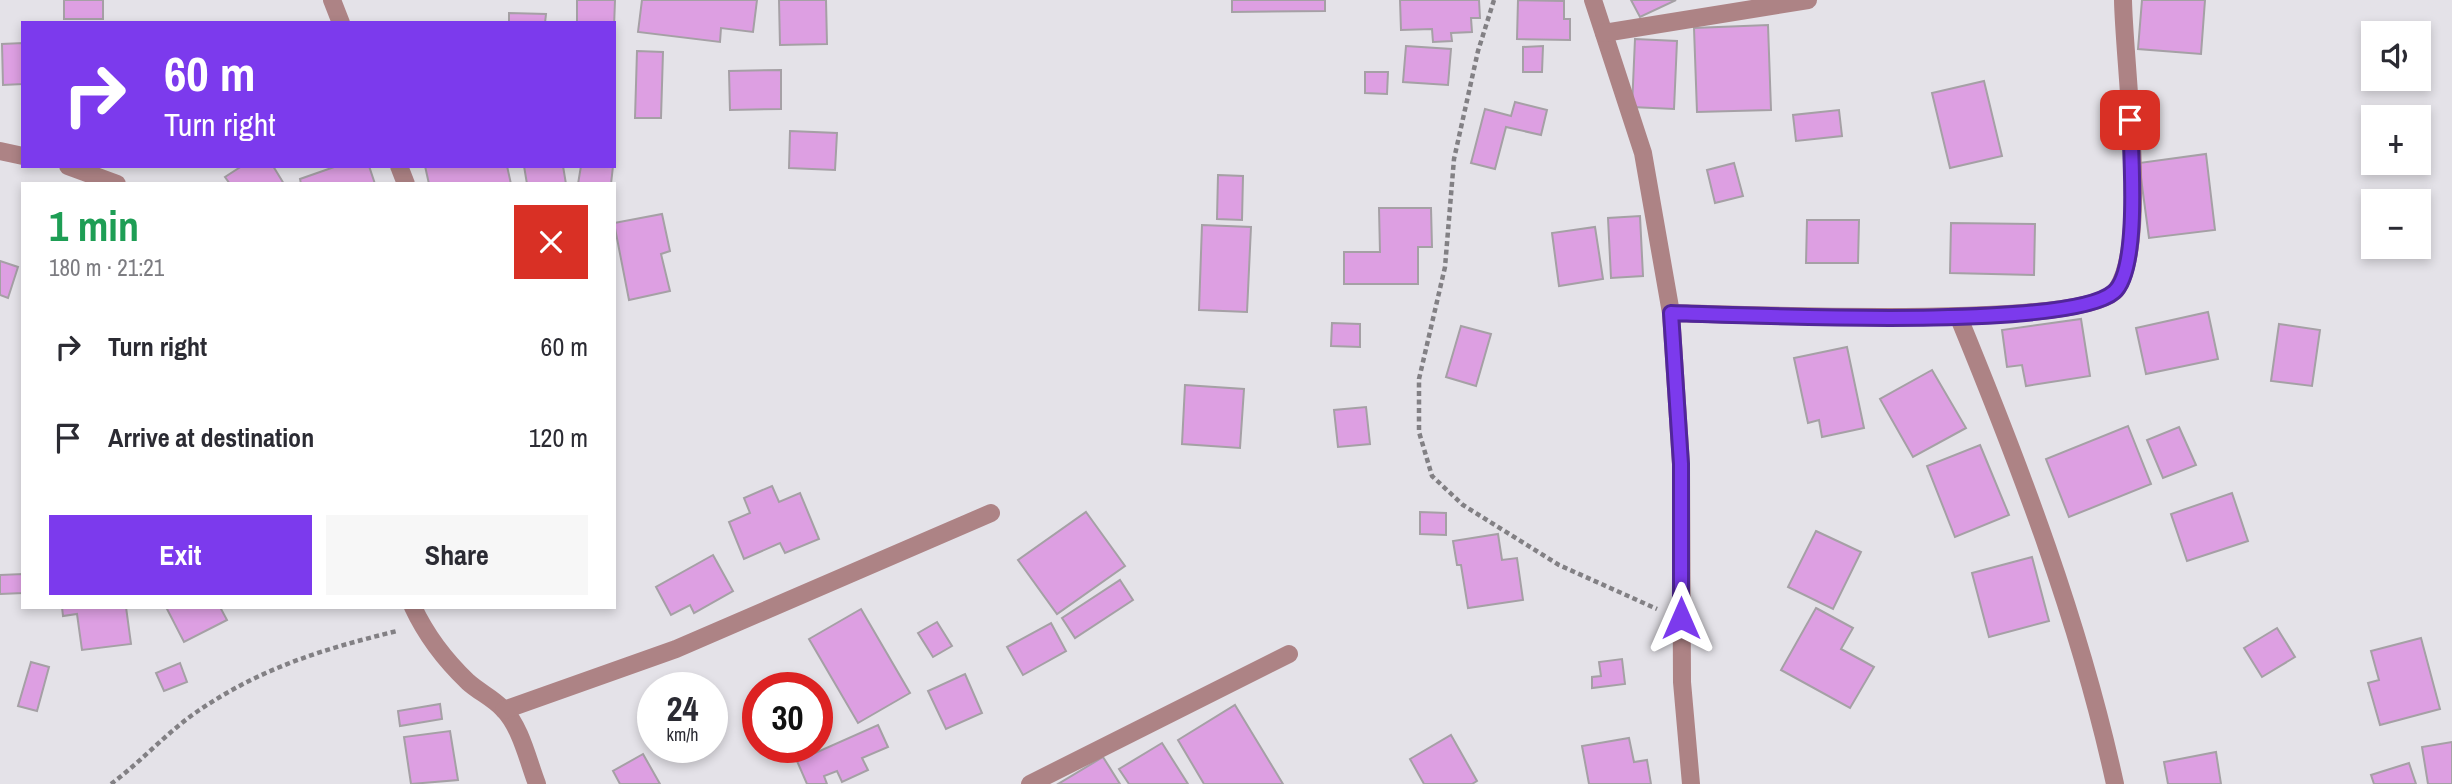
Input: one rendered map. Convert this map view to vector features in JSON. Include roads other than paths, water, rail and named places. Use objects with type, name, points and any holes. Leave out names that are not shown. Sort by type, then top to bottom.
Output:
[{"type":"street","points":[[332,0],[340,21]]},
{"type":"street","points":[[1592,0],[1643,153],[1671,313],[1681,464],[1682,682],[1691,784]]},
{"type":"street","points":[[1604,33],[1808,0]]},
{"type":"street","points":[[1671,313],[1959,318],[2092,304],[2116,292],[2124,273],[2132,232],[2123,0]]},
{"type":"street","points":[[0,152],[21,156]]},
{"type":"street","points":[[73,168],[112,182]]},
{"type":"street","points":[[1959,318],[2020,466],[2058,580],[2115,784]]},
{"type":"street","points":[[504,710],[676,649],[990,513]]},
{"type":"street","points":[[414,609],[421,625],[469,683],[504,710],[518,734],[537,784]]},
{"type":"street","points":[[1030,784],[1289,654]]}]
